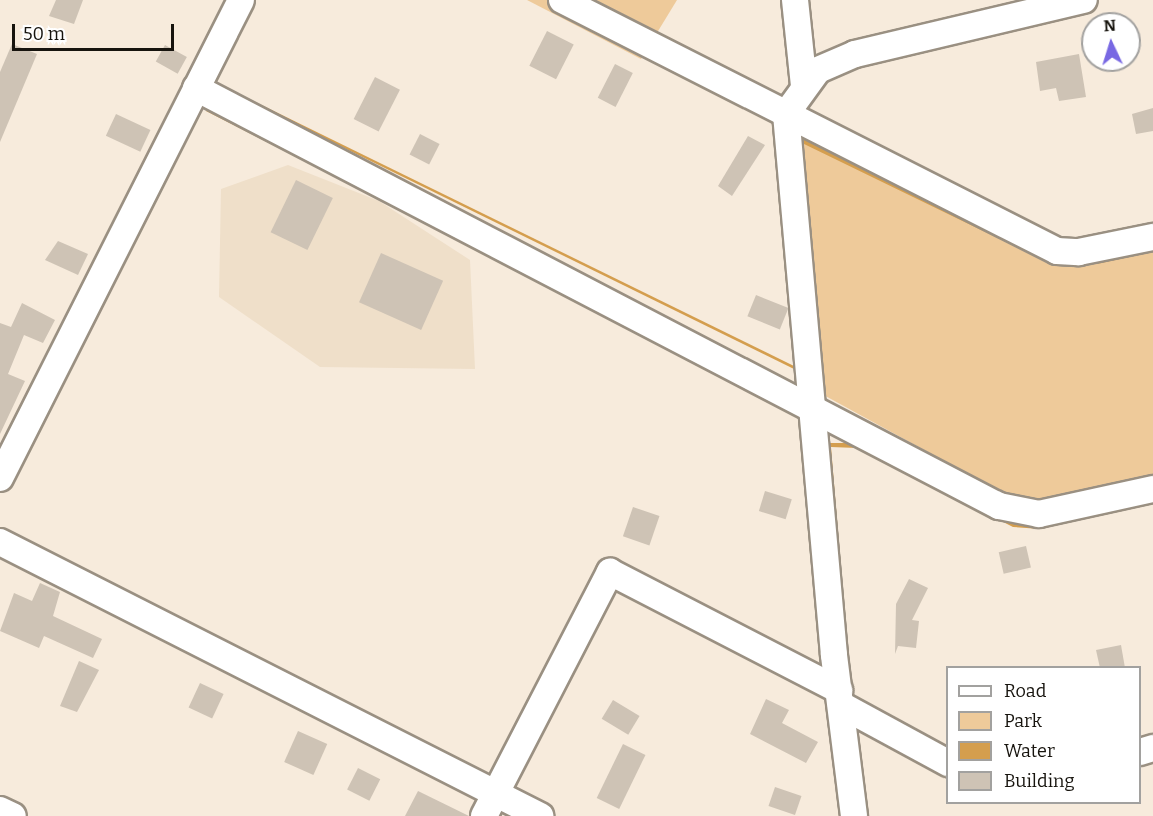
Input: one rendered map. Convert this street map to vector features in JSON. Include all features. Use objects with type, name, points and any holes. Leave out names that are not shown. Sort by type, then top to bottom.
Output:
[{"type":"street","points":[[0,478],[241,0]]},
{"type":"street","points":[[562,0],[1056,251],[1079,252],[1153,237]]},
{"type":"street","points":[[795,0],[804,85]]},
{"type":"street","points":[[854,816],[812,409],[786,114],[804,85],[818,70],[855,54],[1084,0]]},
{"type":"street","points":[[196,88],[999,506],[1039,514],[1153,489]]},
{"type":"street","points":[[0,542],[540,816]]},
{"type":"street","points":[[484,816],[610,572],[840,697],[946,762]]},
{"type":"street","points":[[0,810],[13,816]]},
{"type":"shaded area","points":[[288,165],[379,201],[470,260],[475,369],[320,367],[219,297],[221,189]]},
{"type":"green space","points":[[527,0],[677,0],[641,59]]},
{"type":"green space","points":[[800,137],[1049,258],[1153,248],[1153,476],[1049,499],[1012,498],[820,393]]},
{"type":"water","points":[[221,85],[794,366],[794,369],[220,87]]},
{"type":"water","points":[[206,111],[796,409],[795,411]]},
{"type":"water","points":[[801,136],[1049,259],[1096,262],[1153,252],[1097,264],[1047,262],[802,143],[824,392],[820,391]]},
{"type":"water","points":[[825,431],[830,443],[853,443],[1015,523],[1040,525],[1153,499],[1153,503],[1040,529],[1013,527],[857,448],[831,447],[852,700]]},
{"type":"water","points":[[616,588],[824,694],[823,697],[615,590],[514,788],[612,589]]},
{"type":"building","points":[[56,0],[83,0],[74,24],[49,16]]},
{"type":"building","points":[[547,31],[574,45],[556,79],[529,66]]},
{"type":"building","points":[[12,44],[37,54],[0,142],[0,72]]},
{"type":"building","points":[[165,45],[187,57],[178,74],[156,62]]},
{"type":"building","points":[[1079,54],[1086,97],[1059,101],[1056,88],[1040,91],[1036,62]]},
{"type":"building","points":[[615,64],[633,73],[616,107],[598,98]]},
{"type":"building","points":[[375,77],[400,90],[379,132],[354,119]]},
{"type":"building","points":[[1153,108],[1153,131],[1136,134],[1132,114]]},
{"type":"building","points":[[116,114],[150,130],[140,152],[106,136]]},
{"type":"building","points":[[420,134],[440,144],[429,164],[410,154]]},
{"type":"building","points":[[748,136],[765,145],[732,196],[718,186]]},
{"type":"building","points":[[296,180],[333,198],[307,250],[271,232]]},
{"type":"building","points":[[58,241],[88,254],[78,275],[45,260]]},
{"type":"building","points":[[381,253],[443,281],[421,330],[359,302]]},
{"type":"building","points":[[756,295],[788,308],[780,329],[747,316]]},
{"type":"building","points":[[22,303],[55,320],[43,343],[24,335],[8,374],[25,381],[0,434],[0,323],[11,327]]},
{"type":"building","points":[[765,491],[792,499],[786,519],[759,511]]},
{"type":"building","points":[[633,507],[659,516],[649,545],[623,536]]},
{"type":"building","points":[[1026,546],[1031,567],[1004,574],[999,552]]},
{"type":"building","points":[[909,579],[928,588],[912,620],[919,621],[916,648],[898,646],[895,654],[896,604]]},
{"type":"building","points":[[40,583],[60,592],[53,616],[102,639],[93,658],[44,636],[39,648],[0,631],[14,593],[32,601]]},
{"type":"building","points":[[1121,645],[1125,666],[1100,666],[1096,650]]},
{"type":"building","points":[[79,661],[99,670],[77,712],[60,706]]},
{"type":"building","points":[[200,683],[224,694],[212,718],[189,707]]},
{"type":"building","points":[[766,699],[789,710],[782,723],[818,742],[806,763],[750,734]]},
{"type":"building","points":[[613,700],[640,716],[628,735],[602,719]]},
{"type":"building","points":[[298,731],[327,744],[313,775],[284,762]]},
{"type":"building","points":[[623,744],[645,755],[619,809],[597,798]]},
{"type":"building","points":[[358,768],[380,779],[369,801],[347,789]]},
{"type":"building","points":[[775,787],[801,796],[795,815],[768,806]]},
{"type":"building","points":[[418,791],[469,816],[405,816]]}]
